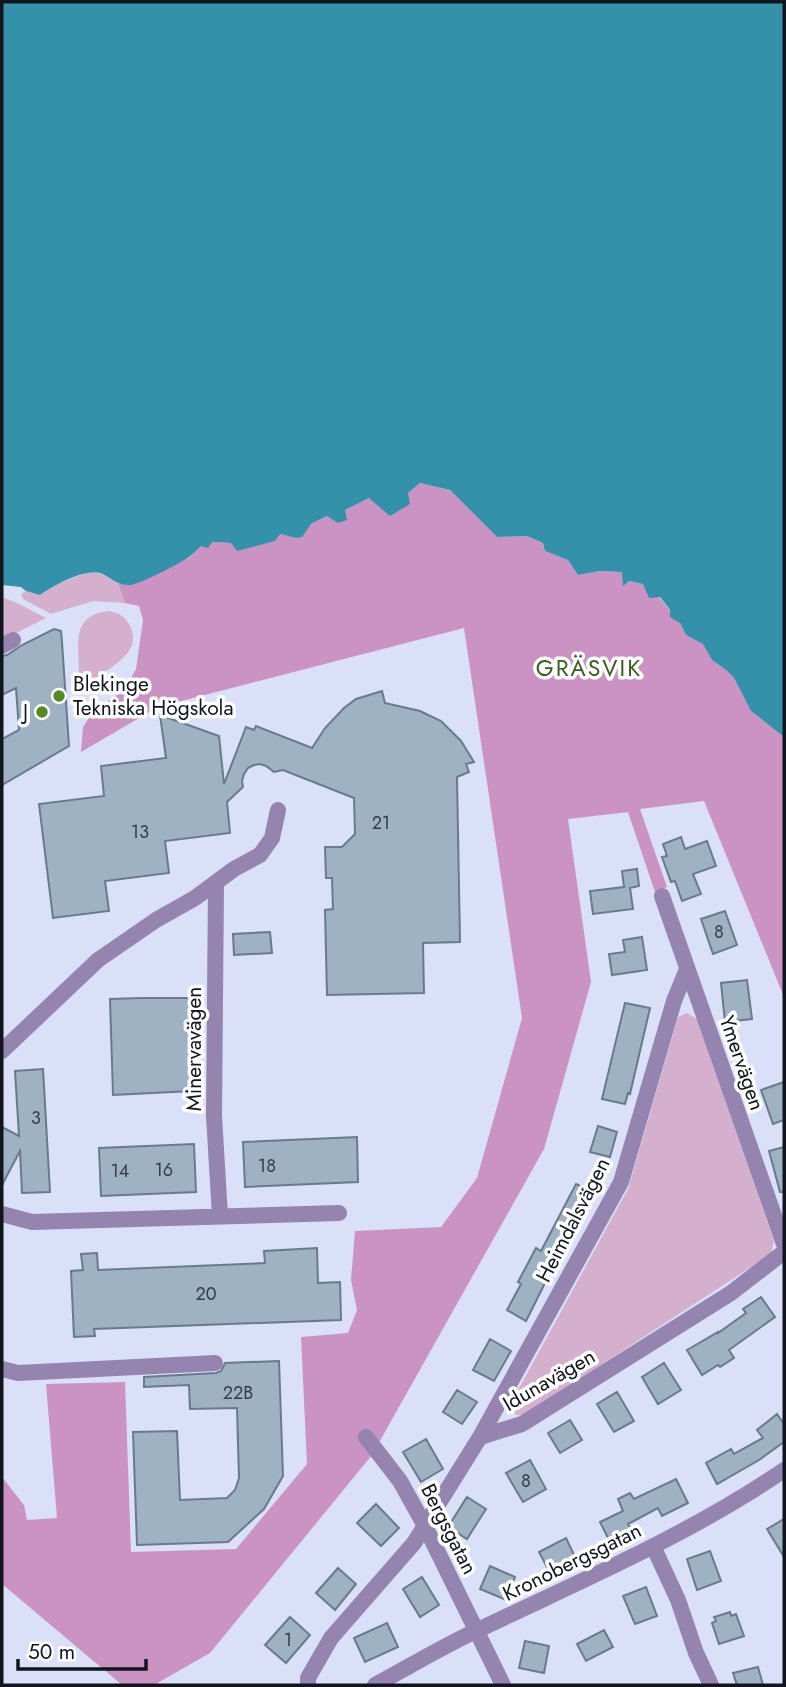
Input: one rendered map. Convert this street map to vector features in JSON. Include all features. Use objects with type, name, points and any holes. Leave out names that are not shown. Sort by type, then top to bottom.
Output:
[{"type":"street","points":[[2,1051],[98,960],[156,920],[195,898],[234,869],[260,855],[272,838],[278,810]]},
{"type":"street","name":"Minervavägen","points":[[216,883],[214,1116],[220,1216]]},
{"type":"street","name":"Ymervägen","points":[[662,896],[784,1244]]},
{"type":"street","name":"Heimdalsvägen","points":[[480,1437],[621,1182],[674,1001],[687,969]]},
{"type":"street","points":[[3,1218],[32,1222],[339,1213]]},
{"type":"street","name":"Idunavägen","points":[[480,1437],[522,1424],[732,1293],[784,1252]]},
{"type":"street","points":[[2,1369],[18,1373],[215,1363]]},
{"type":"street","name":"Bergsgatan","points":[[366,1437],[400,1481],[425,1526],[503,1685]]},
{"type":"street","points":[[308,1685],[308,1678],[331,1638],[414,1544],[480,1437]]},
{"type":"street","name":"Kronobergsgatan","points":[[375,1685],[476,1630],[628,1560],[760,1487],[784,1470]]},
{"type":"street","points":[[653,1546],[678,1600],[696,1653],[711,1685]]},
{"type":"shaded area","points":[[420,483],[450,490],[497,537],[527,536],[543,543],[545,551],[568,560],[578,575],[600,571],[622,572],[628,581],[643,584],[659,597],[686,635],[703,643],[712,660],[734,678],[751,711],[784,737],[784,997],[704,801],[640,809],[667,887],[655,892],[628,812],[568,819],[591,982],[544,1149],[372,1455],[210,1653],[154,1685],[122,1685],[2,1584],[2,1477],[24,1505],[27,1520],[57,1518],[46,1384],[125,1382],[131,1552],[236,1549],[307,1464],[301,1337],[348,1333],[357,1310],[351,1280],[355,1231],[441,1227],[477,1178],[522,1018],[464,628],[158,707],[81,752],[83,727],[92,713],[125,689],[136,669],[143,620],[139,606],[125,603],[118,583],[127,585],[189,558],[201,546],[212,542],[231,543],[280,534],[296,538],[311,524],[327,516],[369,498],[408,493]]},
{"type":"shaded area","points":[[92,571],[118,583],[125,603],[93,601],[51,614],[23,599],[21,594],[26,591],[40,595],[58,584]]},
{"type":"shaded area","points":[[2,597],[19,604],[46,618],[2,640]]},
{"type":"shaded area","points":[[109,611],[127,621],[133,637],[132,646],[121,660],[90,682],[87,674],[79,676],[79,633],[88,618]]},
{"type":"shaded area","points":[[687,1013],[697,1019],[774,1241],[771,1254],[524,1415],[516,1415],[511,1403],[628,1189],[678,1017]]},
{"type":"water","points":[[2,2],[784,2],[784,737],[751,711],[734,678],[712,660],[703,644],[686,635],[680,623],[670,617],[670,610],[660,597],[649,598],[643,584],[629,581],[623,586],[622,572],[600,571],[578,575],[568,560],[545,551],[543,543],[527,536],[497,537],[450,490],[420,483],[408,493],[410,504],[390,516],[369,498],[345,510],[347,520],[338,523],[327,516],[311,524],[302,537],[280,534],[275,541],[237,551],[231,543],[212,542],[208,548],[201,546],[184,560],[135,584],[122,584],[94,572],[69,579],[40,595],[21,587],[2,585]]},
{"type":"building","name":"J","points":[[54,629],[61,631],[69,746],[2,785],[2,739],[19,730],[16,688],[2,695],[2,656]]},
{"type":"building","points":[[382,691],[385,703],[420,711],[441,721],[461,741],[474,762],[466,764],[469,772],[457,777],[460,942],[423,943],[424,993],[327,995],[325,910],[333,909],[332,878],[326,878],[325,847],[342,847],[355,834],[354,798],[283,770],[274,772],[260,764],[248,768],[242,781],[243,787],[227,802],[230,833],[165,841],[169,873],[105,881],[109,911],[53,918],[39,804],[104,796],[101,766],[166,758],[160,715],[219,736],[224,784],[246,727],[254,730],[256,726],[312,748],[325,728],[344,708],[356,699]]},
{"type":"building","points":[[681,837],[685,849],[707,841],[716,866],[693,874],[701,894],[682,901],[675,881],[671,882],[662,857],[667,856],[663,844]]},
{"type":"building","points":[[637,869],[639,886],[630,888],[633,909],[593,914],[590,891],[624,887],[622,871]]},
{"type":"building","points":[[725,911],[737,945],[713,954],[701,919]]},
{"type":"building","points":[[270,932],[272,953],[234,955],[233,934]]},
{"type":"building","points":[[642,937],[647,970],[612,975],[609,954],[625,952],[623,940]]},
{"type":"building","points":[[747,980],[752,1019],[725,1022],[721,983]]},
{"type":"building","points":[[189,998],[192,1091],[113,1095],[110,999]]},
{"type":"building","points":[[625,1003],[650,1008],[630,1094],[628,1093],[625,1104],[602,1099]]},
{"type":"building","points":[[43,1069],[50,1192],[22,1193],[20,1151],[2,1185],[2,1127],[19,1136],[15,1071]]},
{"type":"building","points":[[784,1082],[784,1120],[773,1124],[761,1090]]},
{"type":"building","points":[[598,1126],[617,1132],[610,1157],[590,1152]]},
{"type":"building","points":[[357,1137],[358,1182],[245,1187],[243,1142]]},
{"type":"building","points":[[194,1144],[196,1192],[101,1196],[99,1148]]},
{"type":"building","points":[[784,1147],[784,1192],[780,1192],[769,1151]]},
{"type":"building","points":[[576,1184],[595,1194],[559,1262],[551,1257],[538,1280],[545,1283],[526,1321],[507,1310],[536,1248],[541,1251]]},
{"type":"building","points":[[317,1248],[318,1283],[340,1282],[341,1320],[94,1329],[95,1336],[74,1337],[71,1271],[83,1270],[81,1254],[97,1253],[98,1270],[265,1263],[264,1251]]},
{"type":"building","points":[[761,1297],[775,1317],[729,1350],[734,1358],[702,1375],[687,1350],[746,1313],[743,1309]]},
{"type":"building","points":[[490,1339],[511,1351],[494,1381],[473,1370]]},
{"type":"building","points":[[279,1361],[283,1476],[264,1509],[228,1542],[137,1545],[133,1432],[177,1431],[180,1500],[227,1498],[235,1490],[239,1478],[237,1408],[190,1409],[189,1385],[144,1387],[144,1377],[216,1373],[221,1371],[225,1363]]},
{"type":"building","points":[[664,1363],[681,1390],[658,1404],[642,1377]]},
{"type":"building","points":[[457,1390],[477,1402],[462,1424],[443,1412]]},
{"type":"building","points":[[617,1392],[634,1421],[614,1432],[597,1404]]},
{"type":"building","points":[[777,1414],[784,1424],[784,1442],[717,1484],[706,1463],[731,1449],[734,1454],[763,1438],[757,1430]]},
{"type":"building","points":[[570,1420],[582,1440],[560,1453],[548,1433]]},
{"type":"building","points":[[426,1439],[443,1469],[421,1482],[403,1452]]},
{"type":"building","points":[[530,1460],[546,1489],[523,1502],[506,1473]]},
{"type":"building","points":[[676,1479],[688,1503],[662,1516],[658,1508],[628,1524],[633,1532],[611,1544],[600,1522],[623,1511],[618,1499],[630,1493],[634,1499]]},
{"type":"building","points":[[467,1497],[486,1509],[467,1539],[448,1527]]},
{"type":"building","points":[[376,1504],[399,1528],[381,1546],[357,1523]]},
{"type":"building","points":[[784,1519],[784,1557],[767,1529]]},
{"type":"building","points":[[566,1538],[577,1561],[551,1575],[539,1552]]},
{"type":"building","points":[[710,1551],[721,1581],[697,1590],[687,1559]]},
{"type":"building","points":[[490,1566],[515,1577],[506,1600],[480,1589]]},
{"type":"building","points":[[338,1568],[356,1584],[335,1610],[316,1593]]},
{"type":"building","points":[[422,1577],[439,1605],[420,1617],[403,1589]]},
{"type":"building","points":[[646,1587],[657,1616],[635,1624],[623,1596]]},
{"type":"building","points":[[730,1612],[731,1616],[736,1614],[744,1636],[719,1644],[712,1623],[716,1621],[714,1617]]},
{"type":"building","points":[[290,1617],[310,1635],[286,1663],[265,1645]]},
{"type":"building","points":[[387,1623],[398,1647],[365,1662],[354,1638]]},
{"type":"building","points":[[604,1630],[613,1647],[586,1661],[577,1644]]},
{"type":"building","points":[[525,1641],[549,1646],[544,1673],[519,1668]]},
{"type":"building","points":[[758,1667],[763,1685],[737,1685],[733,1673]]},
{"type":"place","name":"Blekinge Tekniska Högskola","points":[[59,696]]},
{"type":"place","name":"J","points":[[42,712]]},
{"type":"district","name":"GRÄSVIK","points":[[589,668]]}]
